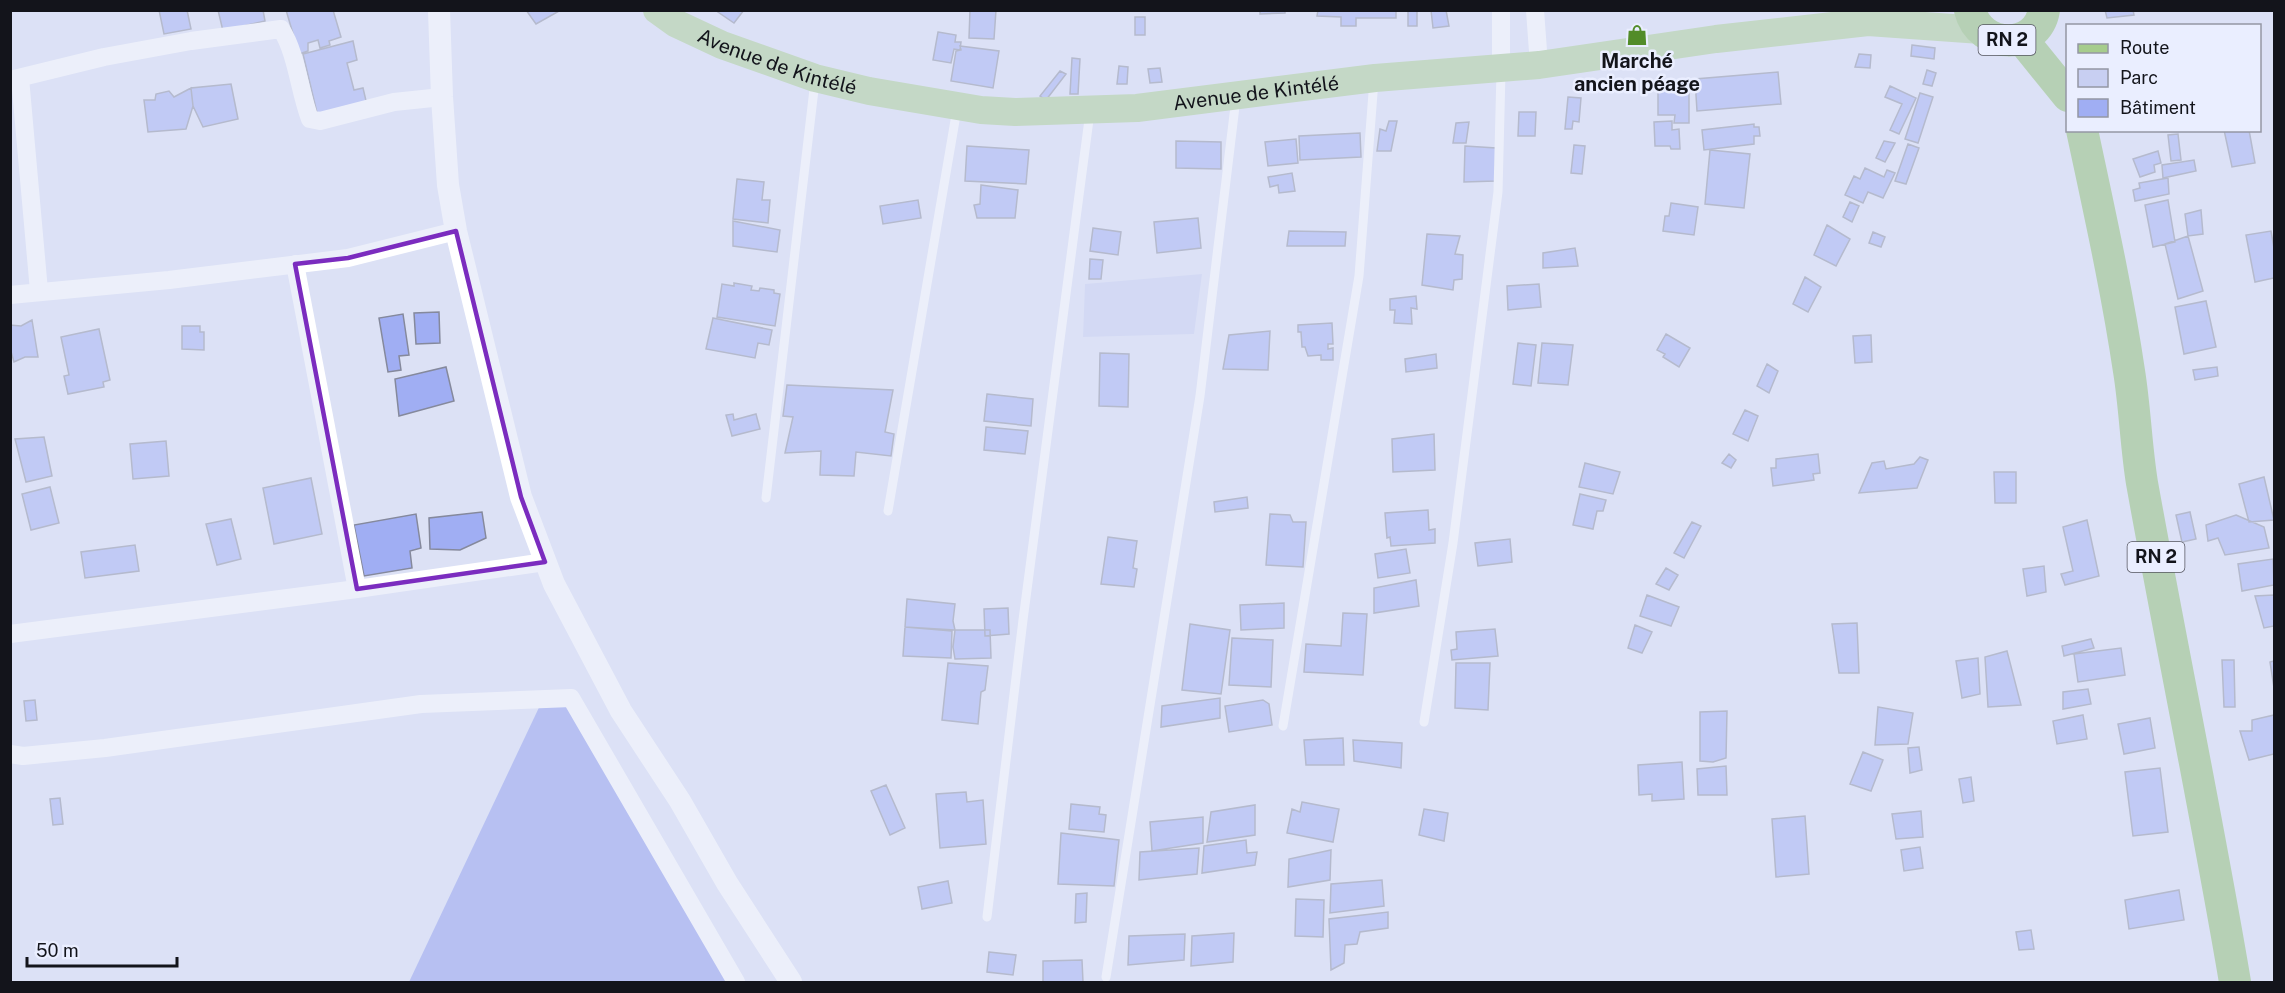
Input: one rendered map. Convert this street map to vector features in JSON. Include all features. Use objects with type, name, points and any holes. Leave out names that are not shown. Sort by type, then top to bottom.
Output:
[{"type":"highway","name":"RN 2","points":[[1975,20],[2000,40],[2021,38],[2034,29],[2043,13]]},
{"type":"highway","name":"RN 2","points":[[2043,13],[2066,83]]},
{"type":"highway","name":"RN 2","points":[[2021,38],[2066,95]]},
{"type":"highway","name":"RN 2","points":[[2082,132],[2119,312],[2129,371],[2142,479],[2174,659],[2213,852],[2235,982]]},
{"type":"main road","name":"Avenue de Kintélé","points":[[657,10],[675,23],[722,45],[815,78],[869,91],[957,106],[1015,112],[1137,108],[1375,78],[1539,64],[1716,39],[1869,22],[1975,20]]},
{"type":"main road","name":"Avenue de Kintélé","points":[[1869,22],[1902,10]]},
{"type":"street","points":[[439,10],[448,185],[456,231],[518,486],[545,562],[554,584],[621,711],[680,801],[727,883],[791,982]]},
{"type":"street","points":[[1501,10],[1501,67]]},
{"type":"street","points":[[1535,10],[1539,64]]},
{"type":"street","points":[[39,291],[15,79],[104,57],[191,41],[281,29],[290,42],[301,96],[310,119],[320,121],[394,102],[442,97]]},
{"type":"street","points":[[10,295],[169,280],[348,258],[456,231]]},
{"type":"street","points":[[295,264],[357,589]]},
{"type":"street","points":[[10,634],[545,562]]},
{"type":"street","points":[[10,754],[23,756],[105,748],[421,704],[571,698],[736,982]]},
{"type":"lane","points":[[1424,722],[1453,543],[1498,192],[1501,67]]},
{"type":"lane","points":[[766,498],[815,78]]},
{"type":"lane","points":[[1283,726],[1359,276],[1375,78]]},
{"type":"lane","points":[[1107,977],[1200,396],[1236,96]]},
{"type":"lane","points":[[888,511],[957,106]]},
{"type":"lane","points":[[987,917],[1024,608],[1090,110]]},
{"type":"highlighted area","points":[[456,231],[521,497],[545,562],[357,589],[295,264],[348,258]]},
{"type":"green space","points":[[1202,274],[1194,334],[1083,337],[1085,284]]},
{"type":"shaded area","points":[[571,698],[739,982],[409,982],[543,699]]},
{"type":"building","points":[[159,10],[187,10],[191,29],[164,34]]},
{"type":"building","points":[[218,10],[263,10],[265,21],[223,31]]},
{"type":"building","points":[[286,10],[333,10],[341,37],[329,41],[330,45],[320,48],[318,40],[308,43],[308,51],[299,54]]},
{"type":"building","points":[[526,10],[561,10],[536,24]]},
{"type":"building","points":[[715,10],[744,10],[734,23]]},
{"type":"building","points":[[970,10],[996,10],[994,39],[969,38]]},
{"type":"building","points":[[1260,10],[1285,10],[1285,13],[1260,14]]},
{"type":"building","points":[[1318,10],[1396,10],[1396,18],[1356,18],[1356,26],[1341,26],[1341,17],[1317,16]]},
{"type":"building","points":[[1408,10],[1417,10],[1417,26],[1408,26]]},
{"type":"building","points":[[1431,10],[1446,10],[1449,26],[1433,28]]},
{"type":"building","points":[[2105,10],[2133,10],[2134,15],[2107,18]]},
{"type":"building","points":[[1135,17],[1145,17],[1145,35],[1135,35]]},
{"type":"building","points":[[938,32],[956,35],[955,42],[961,42],[960,50],[954,49],[951,63],[933,60]]},
{"type":"building","points":[[353,41],[357,60],[347,63],[354,90],[363,88],[367,105],[318,117],[303,54]]},
{"type":"building","points":[[1912,45],[1935,48],[1934,59],[1911,56]]},
{"type":"building","points":[[960,46],[999,51],[993,88],[951,81],[956,51],[961,50]]},
{"type":"building","points":[[1859,54],[1871,55],[1870,68],[1855,67]]},
{"type":"building","points":[[1072,58],[1080,59],[1078,94],[1070,94]]},
{"type":"building","points":[[1119,66],[1128,67],[1127,84],[1117,84]]},
{"type":"building","points":[[1160,68],[1162,82],[1150,83],[1148,69]]},
{"type":"building","points":[[1927,70],[1936,73],[1932,86],[1923,84]]},
{"type":"building","points":[[1060,71],[1066,74],[1046,100],[1040,96]]},
{"type":"building","points":[[1778,72],[1781,104],[1697,111],[1695,79]]},
{"type":"building","points":[[1658,83],[1689,83],[1689,123],[1674,123],[1675,115],[1658,115]]},
{"type":"building","points":[[231,84],[238,119],[203,127],[193,106],[191,88]]},
{"type":"building","points":[[1890,86],[1916,98],[1899,134],[1890,130],[1902,104],[1885,97]]},
{"type":"building","points":[[191,88],[193,106],[186,129],[148,132],[144,100],[155,100],[156,94],[169,91],[174,97]]},
{"type":"building","points":[[1920,93],[1933,97],[1918,143],[1905,139]]},
{"type":"building","points":[[1568,97],[1581,98],[1579,122],[1573,121],[1572,129],[1565,129]]},
{"type":"building","points":[[1519,112],[1536,112],[1535,136],[1518,136]]},
{"type":"building","points":[[1389,121],[1397,121],[1391,151],[1377,151],[1380,129],[1386,131]]},
{"type":"building","points":[[1672,121],[1672,130],[1679,129],[1680,149],[1655,146],[1654,122]]},
{"type":"building","points":[[1469,122],[1466,143],[1453,143],[1456,123]]},
{"type":"building","points":[[1754,124],[1754,127],[1759,127],[1760,136],[1754,136],[1754,144],[1704,150],[1702,130]]},
{"type":"building","points":[[2224,132],[2249,132],[2255,163],[2232,167]]},
{"type":"building","points":[[1360,133],[1361,157],[1300,160],[1299,136]]},
{"type":"building","points":[[2178,134],[2181,160],[2171,161],[2168,135]]},
{"type":"building","points":[[1296,139],[1298,163],[1268,166],[1265,142]]},
{"type":"building","points":[[1176,141],[1221,142],[1221,169],[1176,168]]},
{"type":"building","points":[[1884,141],[1895,143],[1885,162],[1876,158]]},
{"type":"building","points":[[1908,144],[1919,148],[1906,184],[1895,181]]},
{"type":"building","points":[[1574,145],[1585,146],[1582,174],[1571,173]]},
{"type":"building","points":[[967,146],[1029,150],[1026,184],[965,181]]},
{"type":"building","points":[[1465,146],[1496,148],[1495,181],[1464,182]]},
{"type":"building","points":[[1710,150],[1750,154],[1744,208],[1705,204]]},
{"type":"building","points":[[2158,151],[2161,163],[2154,165],[2155,172],[2140,177],[2133,159]]},
{"type":"building","points":[[2194,160],[2196,171],[2163,178],[2162,165]]},
{"type":"building","points":[[1865,168],[1884,177],[1887,170],[1895,173],[1883,198],[1868,192],[1863,203],[1845,195],[1854,176],[1860,179]]},
{"type":"building","points":[[1292,173],[1295,191],[1279,193],[1278,185],[1270,187],[1268,177]]},
{"type":"building","points":[[2168,178],[2169,194],[2135,201],[2133,190],[2140,188],[2139,183]]},
{"type":"building","points":[[737,179],[764,182],[762,200],[770,200],[768,223],[733,219]]},
{"type":"building","points":[[981,185],[1018,190],[1015,218],[977,218],[974,205],[980,204]]},
{"type":"building","points":[[918,200],[921,218],[883,224],[880,206]]},
{"type":"building","points":[[2168,200],[2175,242],[2153,247],[2145,205]]},
{"type":"building","points":[[1850,202],[1859,206],[1852,222],[1843,217]]},
{"type":"building","points":[[1671,203],[1698,207],[1694,235],[1663,231],[1665,216],[1669,216]]},
{"type":"building","points":[[2201,210],[2203,234],[2188,236],[2185,214]]},
{"type":"building","points":[[1198,218],[1201,248],[1157,253],[1154,222]]},
{"type":"building","points":[[733,221],[780,230],[777,252],[733,246]]},
{"type":"building","points":[[1827,225],[1850,239],[1836,266],[1814,255]]},
{"type":"building","points":[[1093,228],[1121,232],[1118,255],[1090,251]]},
{"type":"building","points":[[1289,231],[1346,232],[1345,246],[1287,246]]},
{"type":"building","points":[[2271,231],[2274,248],[2274,278],[2255,282],[2246,235]]},
{"type":"building","points":[[1873,232],[1885,237],[1881,247],[1869,243]]},
{"type":"building","points":[[1427,234],[1460,236],[1455,254],[1463,255],[1462,279],[1454,280],[1453,290],[1422,285]]},
{"type":"building","points":[[2188,236],[2203,291],[2178,299],[2165,244]]},
{"type":"building","points":[[1575,248],[1578,266],[1543,268],[1543,253]]},
{"type":"building","points":[[1090,259],[1103,260],[1101,279],[1089,279]]},
{"type":"building","points":[[1805,277],[1821,287],[1808,312],[1793,304]]},
{"type":"building","points":[[734,283],[752,286],[751,290],[759,291],[760,288],[774,290],[774,293],[780,294],[775,326],[717,317],[722,284],[734,286]]},
{"type":"building","points":[[1539,284],[1541,307],[1508,310],[1507,286]]},
{"type":"building","points":[[1416,296],[1417,309],[1411,308],[1412,324],[1394,323],[1395,310],[1390,310],[1390,299]]},
{"type":"building","points":[[2206,301],[2216,347],[2184,354],[2175,307]]},
{"type":"building","points":[[439,312],[440,343],[416,344],[414,313]]},
{"type":"building","points":[[403,314],[409,355],[399,356],[401,370],[388,372],[379,318]]},
{"type":"building","points":[[713,318],[772,330],[769,345],[758,343],[755,358],[706,349]]},
{"type":"building","points":[[32,320],[38,357],[25,357],[14,362],[10,348],[10,325],[21,326]]},
{"type":"building","points":[[1332,323],[1333,344],[1328,344],[1328,349],[1333,348],[1333,360],[1321,360],[1321,355],[1308,356],[1305,347],[1302,347],[1298,325]]},
{"type":"building","points":[[182,326],[200,326],[200,332],[204,332],[204,350],[182,349]]},
{"type":"building","points":[[99,329],[110,380],[103,382],[104,387],[68,394],[64,376],[69,375],[61,337]]},
{"type":"building","points":[[1270,331],[1268,370],[1223,369],[1229,335]]},
{"type":"building","points":[[1666,334],[1690,348],[1679,367],[1663,357],[1665,354],[1657,350]]},
{"type":"building","points":[[1871,335],[1872,362],[1855,363],[1853,336]]},
{"type":"building","points":[[1518,343],[1536,345],[1531,386],[1513,384]]},
{"type":"building","points":[[1542,343],[1573,345],[1568,385],[1538,383]]},
{"type":"building","points":[[1100,353],[1129,354],[1128,407],[1099,406]]},
{"type":"building","points":[[1436,354],[1437,368],[1406,372],[1405,359]]},
{"type":"building","points":[[1767,364],[1778,371],[1769,393],[1757,386]]},
{"type":"building","points":[[446,367],[454,401],[399,416],[395,379]]},
{"type":"building","points":[[2217,367],[2218,376],[2195,380],[2193,370]]},
{"type":"building","points":[[787,385],[893,390],[885,432],[894,434],[891,456],[856,452],[854,476],[820,475],[821,451],[785,453],[793,417],[783,416]]},
{"type":"building","points":[[987,394],[1033,399],[1031,426],[984,421]]},
{"type":"building","points":[[1745,410],[1758,416],[1748,441],[1733,434]]},
{"type":"building","points":[[733,414],[734,420],[756,414],[760,429],[732,436],[726,415]]},
{"type":"building","points":[[986,427],[1028,431],[1025,454],[984,450]]},
{"type":"building","points":[[1434,434],[1435,470],[1393,472],[1392,439]]},
{"type":"building","points":[[44,437],[52,476],[26,482],[15,439]]},
{"type":"building","points":[[166,441],[169,476],[133,479],[130,444]]},
{"type":"building","points":[[1729,454],[1736,460],[1731,468],[1722,463]]},
{"type":"building","points":[[1818,454],[1820,473],[1813,474],[1814,480],[1773,486],[1771,468],[1776,468],[1776,459]]},
{"type":"building","points":[[1920,457],[1928,460],[1917,488],[1859,493],[1872,463],[1884,461],[1886,469],[1914,464]]},
{"type":"building","points":[[1585,463],[1620,472],[1613,494],[1579,487]]},
{"type":"building","points":[[1994,472],[2016,472],[2016,503],[1995,503]]},
{"type":"building","points":[[2264,477],[2274,520],[2249,522],[2239,484]]},
{"type":"building","points":[[311,478],[322,534],[274,544],[263,488]]},
{"type":"building","points":[[50,487],[59,523],[31,530],[22,494]]},
{"type":"building","points":[[1580,494],[1606,500],[1603,511],[1597,511],[1593,529],[1573,525]]},
{"type":"building","points":[[1247,497],[1248,508],[1215,512],[1214,502]]},
{"type":"building","points":[[1428,510],[1429,530],[1435,529],[1435,543],[1391,546],[1390,537],[1387,538],[1385,513]]},
{"type":"building","points":[[482,512],[486,538],[460,550],[430,549],[429,518]]},
{"type":"building","points":[[2190,512],[2196,539],[2182,542],[2176,515]]},
{"type":"building","points":[[416,514],[421,548],[410,551],[412,568],[364,576],[354,525]]},
{"type":"building","points":[[1270,514],[1290,515],[1293,522],[1306,522],[1303,567],[1266,565]]},
{"type":"building","points":[[2236,515],[2264,527],[2269,548],[2225,555],[2218,538],[2208,541],[2206,525]]},
{"type":"building","points":[[231,519],[241,559],[217,565],[206,524]]},
{"type":"building","points":[[2087,520],[2099,576],[2065,585],[2061,574],[2073,571],[2063,527]]},
{"type":"building","points":[[1692,522],[1701,526],[1684,558],[1674,553]]},
{"type":"building","points":[[1108,537],[1137,541],[1133,568],[1137,569],[1134,587],[1101,584]]},
{"type":"building","points":[[1510,539],[1512,562],[1478,566],[1475,543]]},
{"type":"building","points":[[135,545],[139,571],[85,578],[81,552]]},
{"type":"building","points":[[1406,549],[1410,573],[1378,578],[1375,554]]},
{"type":"building","points":[[2273,559],[2274,585],[2242,591],[2238,564]]},
{"type":"building","points":[[2044,566],[2046,592],[2027,596],[2023,569]]},
{"type":"building","points":[[1666,568],[1678,575],[1669,590],[1656,584]]},
{"type":"building","points":[[1416,580],[1419,606],[1374,613],[1374,588]]},
{"type":"building","points":[[1647,595],[1679,607],[1671,626],[1640,616]]},
{"type":"building","points":[[2274,595],[2274,626],[2264,628],[2255,596]]},
{"type":"building","points":[[907,599],[955,604],[953,621],[955,630],[905,627]]},
{"type":"building","points":[[1284,603],[1284,628],[1241,630],[1240,605]]},
{"type":"building","points":[[1008,608],[1009,634],[985,636],[984,609]]},
{"type":"building","points":[[1343,613],[1367,614],[1363,675],[1304,672],[1306,644],[1341,646]]},
{"type":"building","points":[[1857,623],[1859,673],[1839,673],[1832,624]]},
{"type":"building","points":[[1190,624],[1230,630],[1221,694],[1182,690]]},
{"type":"building","points":[[1635,625],[1652,632],[1642,653],[1628,648]]},
{"type":"building","points":[[905,627],[952,631],[951,658],[903,656]]},
{"type":"building","points":[[1495,629],[1498,656],[1452,660],[1451,650],[1457,649],[1456,632]]},
{"type":"building","points":[[955,630],[990,630],[991,658],[955,659],[953,647]]},
{"type":"building","points":[[1232,638],[1273,640],[1271,687],[1229,685]]},
{"type":"building","points":[[2091,639],[2094,648],[2064,656],[2062,646]]},
{"type":"building","points":[[2121,648],[2125,675],[2078,682],[2074,654]]},
{"type":"building","points":[[2007,651],[2021,705],[1988,707],[1985,657]]},
{"type":"building","points":[[1978,658],[1980,694],[1962,698],[1956,661]]},
{"type":"building","points":[[2222,660],[2234,660],[2235,707],[2224,707]]},
{"type":"building","points":[[2274,661],[2274,688],[2270,662]]},
{"type":"building","points":[[948,663],[988,666],[985,690],[981,692],[978,724],[942,720]]},
{"type":"building","points":[[1456,663],[1490,663],[1488,710],[1455,708]]},
{"type":"building","points":[[2088,689],[2091,704],[2063,709],[2063,692]]},
{"type":"building","points":[[1220,698],[1220,718],[1161,727],[1162,706]]},
{"type":"building","points":[[35,700],[37,720],[26,721],[24,701]]},
{"type":"building","points":[[1263,700],[1269,704],[1272,725],[1229,732],[1225,706]]},
{"type":"building","points":[[1878,707],[1913,713],[1908,744],[1875,745]]},
{"type":"building","points":[[1727,711],[1726,758],[1713,762],[1700,761],[1700,712]]},
{"type":"building","points":[[2083,715],[2087,739],[2057,744],[2053,721]]},
{"type":"building","points":[[2274,715],[2274,754],[2249,760],[2240,731],[2252,731],[2252,720]]},
{"type":"building","points":[[2150,718],[2155,748],[2124,754],[2118,724]]},
{"type":"building","points":[[1343,738],[1344,765],[1306,765],[1304,740]]},
{"type":"building","points":[[1353,740],[1402,743],[1401,768],[1354,761]]},
{"type":"building","points":[[1919,747],[1922,770],[1910,773],[1908,748]]},
{"type":"building","points":[[1863,752],[1883,760],[1871,791],[1850,784]]},
{"type":"building","points":[[1682,762],[1684,799],[1652,801],[1652,794],[1639,795],[1638,765]]},
{"type":"building","points":[[1726,766],[1727,795],[1698,795],[1697,769]]},
{"type":"building","points":[[2160,768],[2168,832],[2133,836],[2125,772]]},
{"type":"building","points":[[1971,777],[1974,801],[1963,803],[1959,779]]},
{"type":"building","points":[[886,785],[905,828],[890,835],[871,791]]},
{"type":"building","points":[[966,792],[967,802],[983,800],[986,844],[940,848],[936,794]]},
{"type":"building","points":[[60,798],[63,824],[53,825],[50,799]]},
{"type":"building","points":[[1302,802],[1339,809],[1333,842],[1287,833],[1292,809],[1300,812]]},
{"type":"building","points":[[1071,804],[1100,807],[1099,814],[1106,815],[1104,832],[1069,829]]},
{"type":"building","points":[[1255,805],[1255,835],[1207,842],[1211,812]]},
{"type":"building","points":[[1424,809],[1448,813],[1444,841],[1419,835]]},
{"type":"building","points":[[1921,811],[1923,837],[1896,839],[1892,814]]},
{"type":"building","points":[[1805,816],[1809,874],[1776,877],[1772,819]]},
{"type":"building","points":[[1203,817],[1203,843],[1152,851],[1150,822]]},
{"type":"building","points":[[1061,833],[1119,840],[1114,886],[1058,884]]},
{"type":"building","points":[[1246,840],[1247,853],[1257,852],[1255,865],[1202,873],[1204,846]]},
{"type":"building","points":[[1920,847],[1923,868],[1904,871],[1901,850]]},
{"type":"building","points":[[1199,848],[1197,874],[1139,880],[1140,852]]},
{"type":"building","points":[[1331,850],[1330,880],[1288,887],[1289,859]]},
{"type":"building","points":[[1382,880],[1384,906],[1330,913],[1331,884]]},
{"type":"building","points":[[948,881],[952,903],[922,909],[918,887]]},
{"type":"building","points":[[2179,890],[2184,920],[2129,929],[2125,900]]},
{"type":"building","points":[[1087,893],[1086,922],[1075,923],[1076,894]]},
{"type":"building","points":[[1296,899],[1324,900],[1323,937],[1295,936]]},
{"type":"building","points":[[1388,912],[1388,928],[1360,932],[1357,944],[1345,945],[1344,963],[1331,970],[1329,919]]},
{"type":"building","points":[[2031,930],[2034,949],[2019,950],[2016,932]]},
{"type":"building","points":[[1234,933],[1233,962],[1191,966],[1192,936]]},
{"type":"building","points":[[1185,934],[1184,960],[1128,965],[1129,936]]},
{"type":"building","points":[[989,952],[1016,955],[1013,975],[987,972]]},
{"type":"building","points":[[1082,960],[1083,982],[1043,982],[1043,961]]},
{"type":"place","name":"Marché ancien péage","points":[[1637,35]]}]
